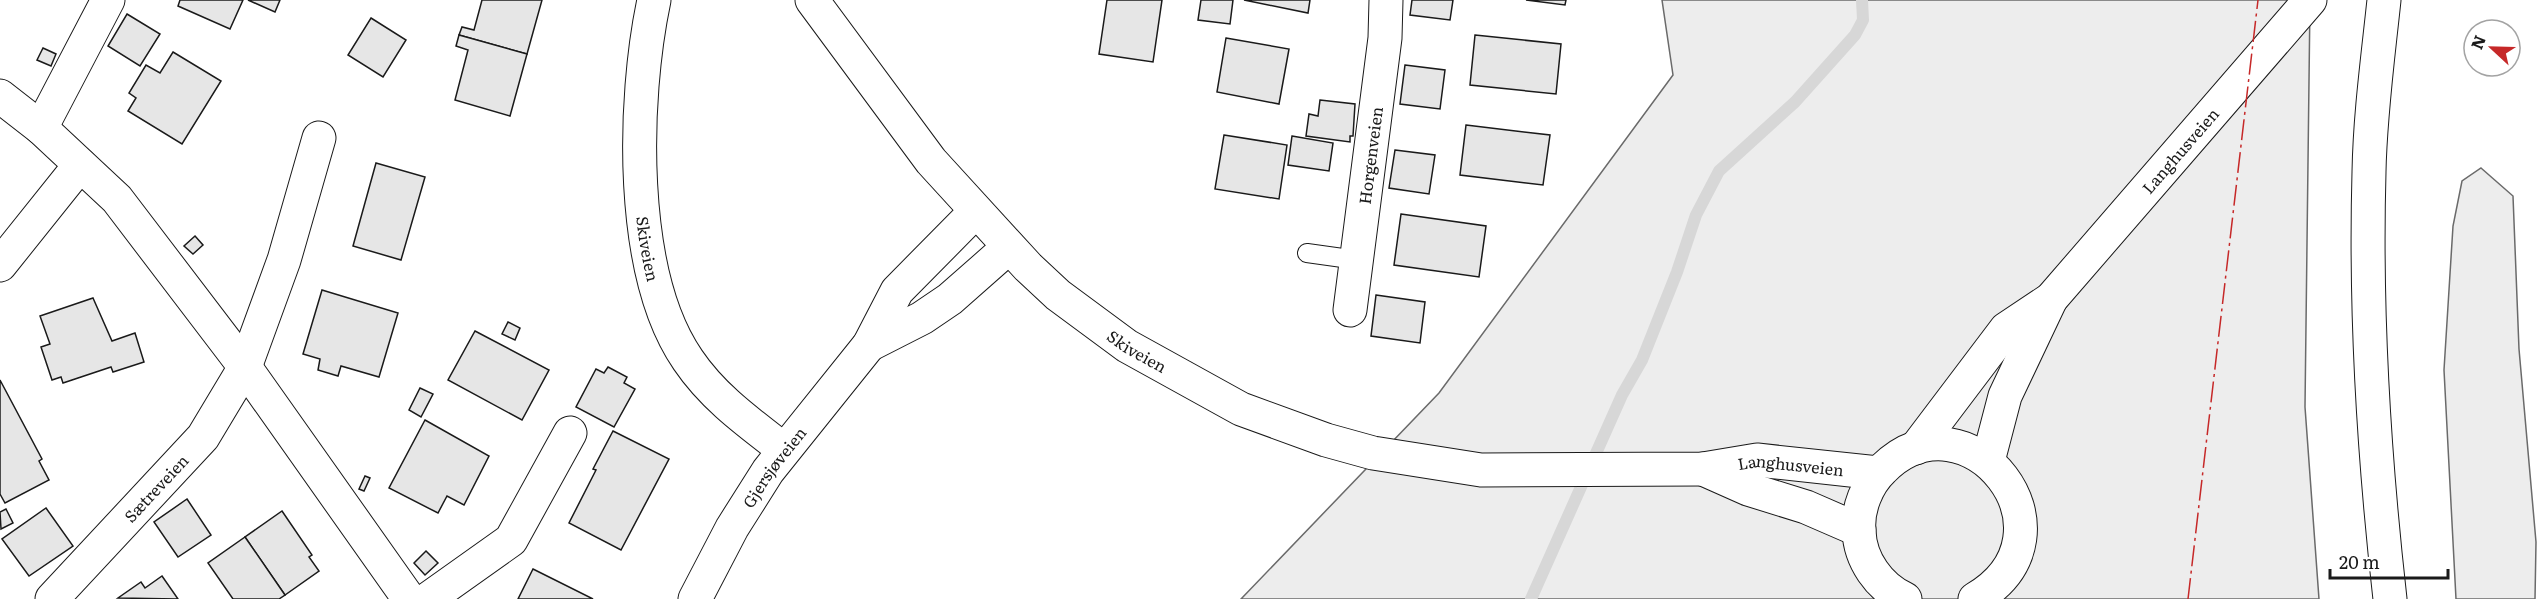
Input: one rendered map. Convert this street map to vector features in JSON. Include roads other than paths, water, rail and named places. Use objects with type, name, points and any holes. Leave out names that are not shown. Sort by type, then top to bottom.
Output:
[{"type":"main road","points":[[41,128],[108,0]]},
{"type":"main road","name":"Skiveien","points":[[654,0],[641,78],[640,171],[646,224],[660,296],[677,342],[705,382],[720,399],[783,449]]},
{"type":"main road","name":"Skiveien","points":[[812,0],[931,161],[975,212],[1058,295],[1089,319],[1163,368],[1261,417],[1326,440],[1373,453],[1481,470],[1595,471]]},
{"type":"main road","name":"Horgenveien","points":[[1350,310],[1385,38],[1386,0]]},
{"type":"main road","name":"Langhusveien","points":[[1988,461],[2005,396],[2051,299],[2310,0]]},
{"type":"main road","points":[[2384,0],[2369,171],[2369,204],[2372,401],[2381,524],[2390,599]]},
{"type":"main road","points":[[0,96],[41,128],[117,199],[244,367],[409,599]]},
{"type":"main road","name":"Sætreveien","points":[[52,599],[203,437],[244,367],[284,260],[319,138]]},
{"type":"main road","points":[[0,265],[80,165]]},
{"type":"main road","name":"Gjersjøveien","points":[[695,599],[747,503],[783,449],[869,345],[897,291],[975,212]]},
{"type":"main road","name":"Gjersjøveien","points":[[869,345],[922,318],[950,299],[1009,247]]},
{"type":"main road","name":"Langhusveien","points":[[1916,448],[2006,329],[2051,299]]},
{"type":"main road","points":[[428,599],[511,540],[570,433]]},
{"type":"main road","points":[[1905,599],[1882,583],[1867,584],[1858,531],[1860,510],[1867,490],[1878,473],[1895,458],[1916,448],[1946,445],[1975,453],[1988,461],[2003,476],[2014,494],[2020,514],[2020,535],[2016,556],[2005,575],[1990,590],[1975,599]]},
{"type":"main road","name":"Langhusveien","points":[[1595,471],[1703,469],[1750,475],[1794,463],[1878,473]]},
{"type":"main road","name":"Langhusveien","points":[[1750,475],[1786,499],[1858,531]]},
{"type":"main road","points":[[2376,599],[2381,524]]},
{"type":"lane","points":[[1307,253],[1357,260]]},
{"type":"waterway","points":[[1531,599],[1622,395],[1642,360],[1677,272],[1696,215],[1719,171],[1795,102],[1855,35],[1863,20],[1862,0]]}]
